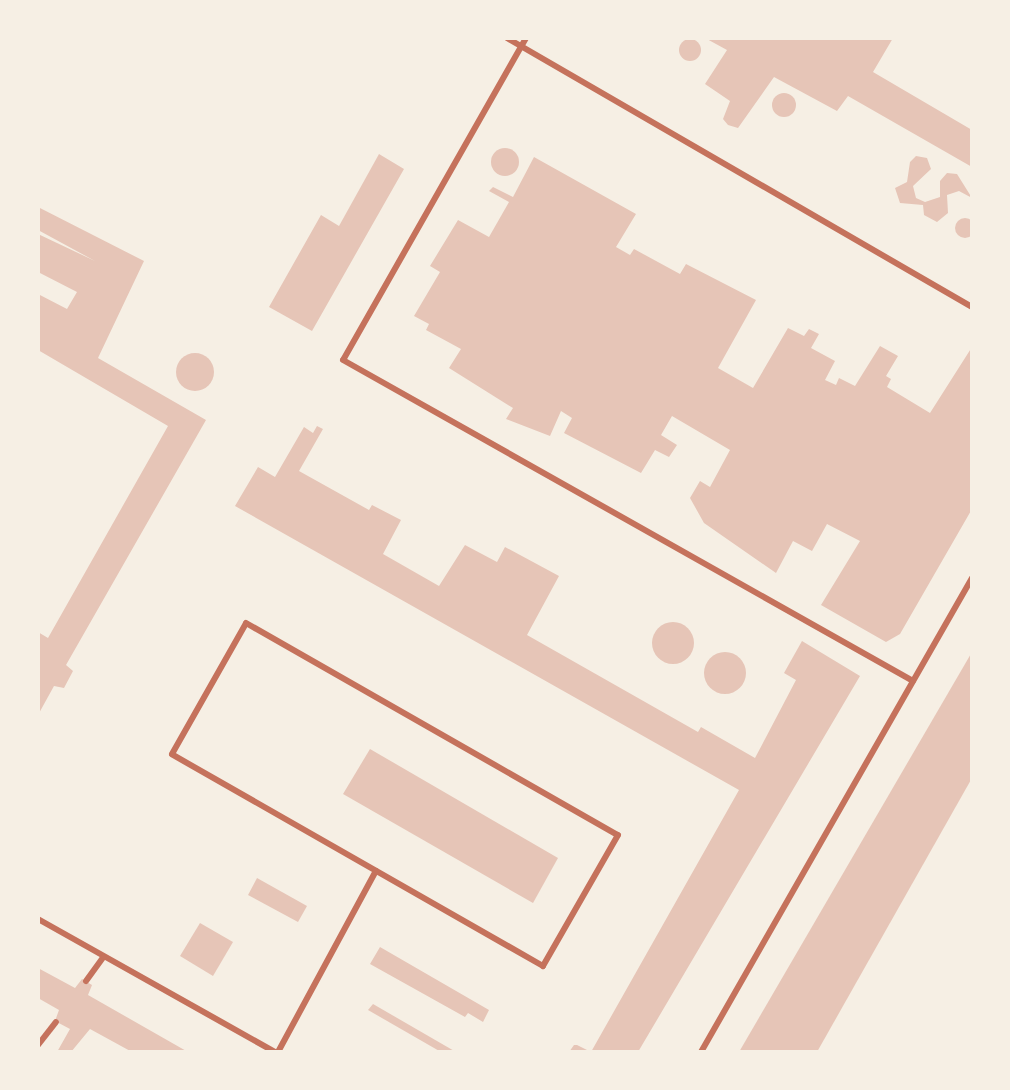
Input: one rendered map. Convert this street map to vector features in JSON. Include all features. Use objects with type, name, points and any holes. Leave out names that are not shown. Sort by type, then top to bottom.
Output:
[{"type":"lane","points":[[507,38],[972,307]]},
{"type":"lane","points":[[526,38],[343,360],[913,681]]},
{"type":"lane","points":[[701,1052],[972,578]]},
{"type":"lane","points":[[246,623],[618,835],[543,966],[376,871],[172,754],[246,623]]},
{"type":"lane","points":[[38,919],[103,958],[277,1052],[376,871]]},
{"type":"lane","points":[[86,981],[103,958]]},
{"type":"lane","points":[[38,1045],[56,1022]]},
{"type":"building","points":[[705,38],[893,38],[873,72],[972,130],[972,167],[848,96],[837,111],[774,77],[738,128],[728,125],[723,119],[730,101],[705,84],[727,50]]},
{"type":"building","points":[[690,39],[698,42],[701,50],[698,58],[690,61],[682,58],[679,50],[682,42]]},
{"type":"building","points":[[784,93],[792,97],[796,105],[792,113],[784,117],[776,113],[772,105],[776,97]]},
{"type":"building","points":[[505,148],[515,152],[519,162],[515,172],[505,176],[495,172],[491,162],[495,152]]},
{"type":"building","points":[[379,154],[404,169],[312,331],[269,307],[321,215],[339,226]]},
{"type":"building","points":[[916,156],[927,158],[931,169],[913,186],[916,198],[925,202],[940,197],[940,181],[947,173],[957,174],[972,198],[959,191],[947,195],[948,213],[937,222],[924,215],[923,205],[900,203],[895,188],[907,182],[910,162]]},
{"type":"building","points":[[534,157],[636,214],[616,247],[630,255],[634,249],[680,274],[686,264],[756,300],[718,368],[753,388],[788,328],[804,336],[809,329],[819,334],[811,348],[835,361],[825,380],[836,385],[839,378],[855,386],[880,346],[898,356],[886,376],[891,379],[887,387],[930,413],[972,347],[972,509],[900,634],[886,642],[821,605],[860,541],[827,524],[812,551],[793,541],[776,573],[704,523],[690,498],[700,481],[710,487],[730,450],[672,416],[661,435],[677,445],[669,457],[655,450],[641,473],[564,433],[572,418],[561,411],[550,436],[506,419],[513,408],[449,368],[461,349],[426,330],[429,324],[414,316],[440,272],[430,266],[458,220],[489,237],[509,202],[489,191],[493,187],[513,197]]},
{"type":"building","points":[[38,207],[144,261],[98,358],[206,420],[66,665],[73,671],[64,688],[54,686],[38,715],[38,632],[48,638],[168,426],[38,350],[38,294],[67,309],[77,292],[38,272],[38,234],[95,261],[38,230]]},
{"type":"building","points":[[965,218],[972,221],[975,228],[972,235],[965,238],[958,235],[955,228],[958,221]]},
{"type":"building","points":[[195,353],[209,358],[214,372],[209,386],[195,391],[181,386],[176,372],[181,358]]},
{"type":"building","points":[[317,426],[323,429],[299,471],[369,510],[372,505],[401,520],[383,554],[439,586],[465,545],[497,562],[505,547],[559,576],[527,635],[698,732],[701,727],[755,758],[796,680],[784,673],[802,641],[860,676],[638,1052],[591,1052],[739,790],[235,506],[258,467],[275,477],[304,427],[313,433]]},
{"type":"building","points":[[673,622],[688,628],[694,643],[688,658],[673,664],[658,658],[652,643],[658,628]]},
{"type":"building","points":[[725,652],[740,658],[746,673],[740,688],[725,694],[710,688],[704,673],[710,658]]},
{"type":"building","points":[[972,652],[972,778],[817,1052],[739,1052]]},
{"type":"building","points":[[370,749],[558,858],[533,903],[343,794]]},
{"type":"building","points":[[257,878],[307,906],[298,922],[248,895]]},
{"type":"building","points":[[200,923],[233,942],[213,976],[180,956]]},
{"type":"building","points":[[380,947],[489,1010],[483,1022],[468,1013],[465,1017],[370,964]]},
{"type":"building","points":[[38,968],[75,988],[82,979],[92,985],[88,995],[188,1052],[132,1052],[90,1029],[71,1052],[57,1052],[70,1029],[55,1021],[59,1010],[38,998]]},
{"type":"building","points":[[373,1004],[456,1052],[441,1052],[368,1010]]},
{"type":"building","points":[[577,1045],[591,1052],[569,1052]]}]
